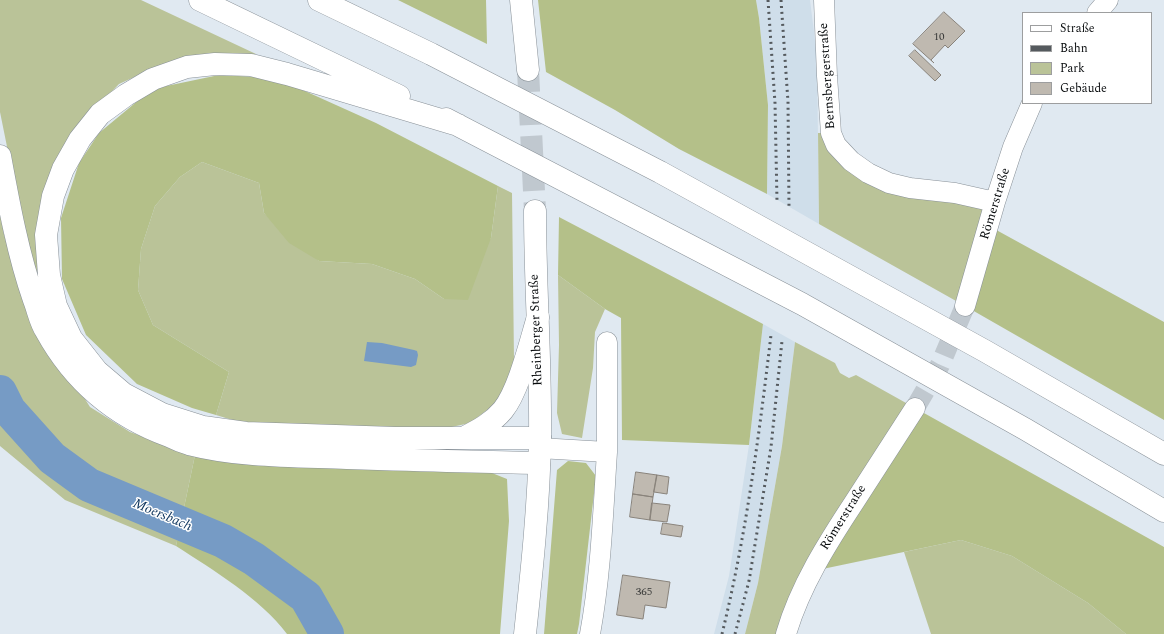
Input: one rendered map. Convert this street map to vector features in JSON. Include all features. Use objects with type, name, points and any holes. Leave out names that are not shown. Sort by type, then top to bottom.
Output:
[{"type":"main road","points":[[200,0],[458,125],[802,304],[1025,429],[1164,511]]},
{"type":"main road","points":[[319,0],[431,54],[660,172],[985,351],[1164,454]]},
{"type":"main road","points":[[521,0],[528,70]]},
{"type":"main road","points":[[458,125],[287,74],[250,65],[215,64],[187,67],[153,79],[126,95],[100,114],[80,139],[63,169],[53,196],[46,235],[49,275],[54,300],[71,338],[97,371],[124,394],[162,414],[203,427],[246,433],[395,438],[464,438],[539,450]]},
{"type":"main road","points":[[0,156],[18,247],[28,282],[45,330],[64,360],[89,389],[123,415],[148,429],[188,444],[226,450],[279,455],[392,460],[539,450]]},
{"type":"main road","name":"Rheinberger Straße","points":[[525,634],[530,586],[539,450],[538,317],[535,268],[535,211]]},
{"type":"main road","points":[[464,438],[493,420],[503,410],[509,401],[538,317]]},
{"type":"street","name":"Bernsbergerstraße","points":[[824,0],[826,76],[831,133],[836,145],[851,161],[868,173],[889,182],[910,188],[955,193],[995,202]]},
{"type":"street","points":[[1097,12],[1108,0]]},
{"type":"street","name":"Römerstraße","points":[[966,306],[995,202],[1013,147],[1032,104]]},
{"type":"street","points":[[590,634],[602,533],[607,452],[607,342]]},
{"type":"street","name":"Römerstraße","points":[[786,634],[790,621],[806,585],[827,544],[915,408]]},
{"type":"street","points":[[539,450],[607,452]]},
{"type":"shaded area","points":[[756,0],[810,0],[817,56],[819,224],[767,194],[768,105]]},
{"type":"shaded area","points":[[763,324],[795,342],[782,446],[758,583],[745,634],[714,634],[729,576],[749,445]]},
{"type":"green space","points":[[0,0],[141,0],[256,54],[163,64],[119,84],[76,129],[47,181],[45,310],[20,211],[0,112]]},
{"type":"green space","points":[[398,0],[486,0],[487,44]]},
{"type":"green space","points":[[538,0],[756,0],[768,105],[767,194],[679,149],[615,110],[546,72]]},
{"type":"green space","points":[[219,75],[276,78],[376,123],[498,186],[491,238],[468,300],[444,299],[415,279],[372,264],[319,261],[289,243],[264,213],[259,183],[202,162],[180,177],[155,206],[141,249],[138,290],[153,325],[229,372],[216,415],[192,408],[137,384],[86,335],[62,279],[61,218],[79,163],[99,133],[152,89]]},
{"type":"green space","points":[[818,133],[831,133],[868,173],[995,202],[965,306],[819,224]]},
{"type":"green space","points":[[202,162],[259,183],[264,213],[319,261],[372,264],[415,279],[444,299],[491,238],[498,186],[512,193],[514,360],[502,395],[491,407],[470,423],[433,431],[252,426],[216,415],[229,372],[153,325],[138,290],[141,249],[155,206],[180,177]]},
{"type":"green space","points":[[0,213],[4,234],[22,299],[90,407],[130,432],[195,455],[176,546],[65,500],[0,446]]},
{"type":"green space","points":[[559,217],[763,324],[749,445],[622,440],[621,318],[605,309],[558,275]]},
{"type":"green space","points":[[989,226],[1164,322],[1164,420],[965,306]]},
{"type":"green space","points":[[558,275],[605,309],[595,332],[593,368],[582,438],[562,434],[557,413],[559,345]]},
{"type":"green space","points":[[795,342],[835,363],[840,373],[849,378],[856,375],[915,408],[786,634],[745,634],[758,583],[782,446]]},
{"type":"green space","points":[[915,408],[1164,547],[1164,634],[1126,634],[1088,603],[1012,556],[961,540],[813,571]]},
{"type":"green space","points":[[195,455],[322,467],[492,473],[507,479],[509,521],[500,634],[287,634],[263,608],[250,597],[176,546]]},
{"type":"green space","points":[[568,461],[586,463],[596,476],[579,624],[577,634],[544,634],[557,470]]},
{"type":"green space","points":[[961,540],[1012,556],[1088,603],[1126,634],[931,634],[904,552]]},
{"type":"water","points":[[367,342],[382,343],[417,351],[418,355],[416,365],[411,367],[364,361]]},
{"type":"building","points":[[944,12],[965,31],[948,48],[945,45],[931,60],[934,63],[913,44]]},
{"type":"building","points":[[915,50],[941,75],[935,81],[909,56]]},
{"type":"building","points":[[636,472],[657,475],[653,497],[633,494]]},
{"type":"building","points":[[657,475],[669,477],[667,494],[654,492]]},
{"type":"building","points":[[633,494],[653,497],[650,520],[630,517]]},
{"type":"building","points":[[652,503],[670,505],[667,522],[650,520]]},
{"type":"building","points":[[663,523],[683,526],[681,537],[661,534]]},
{"type":"building","points":[[623,575],[670,582],[666,608],[645,605],[643,619],[617,615]]},
{"type":"waterway","name":"Moersbach","points":[[0,392],[9,410],[52,458],[89,485],[223,541],[254,559],[306,597],[327,634]]},
{"type":"tunnel","points":[[528,70],[535,211]]},
{"type":"tunnel","points":[[915,408],[940,365],[965,306]]},
{"type":"railway","points":[[768,0],[775,103],[777,201]]},
{"type":"railway","points":[[781,0],[788,102],[789,208]]},
{"type":"railway","points":[[722,634],[731,597],[745,523],[757,448],[771,335]]},
{"type":"railway","points":[[735,634],[749,581],[771,447],[782,341]]}]
